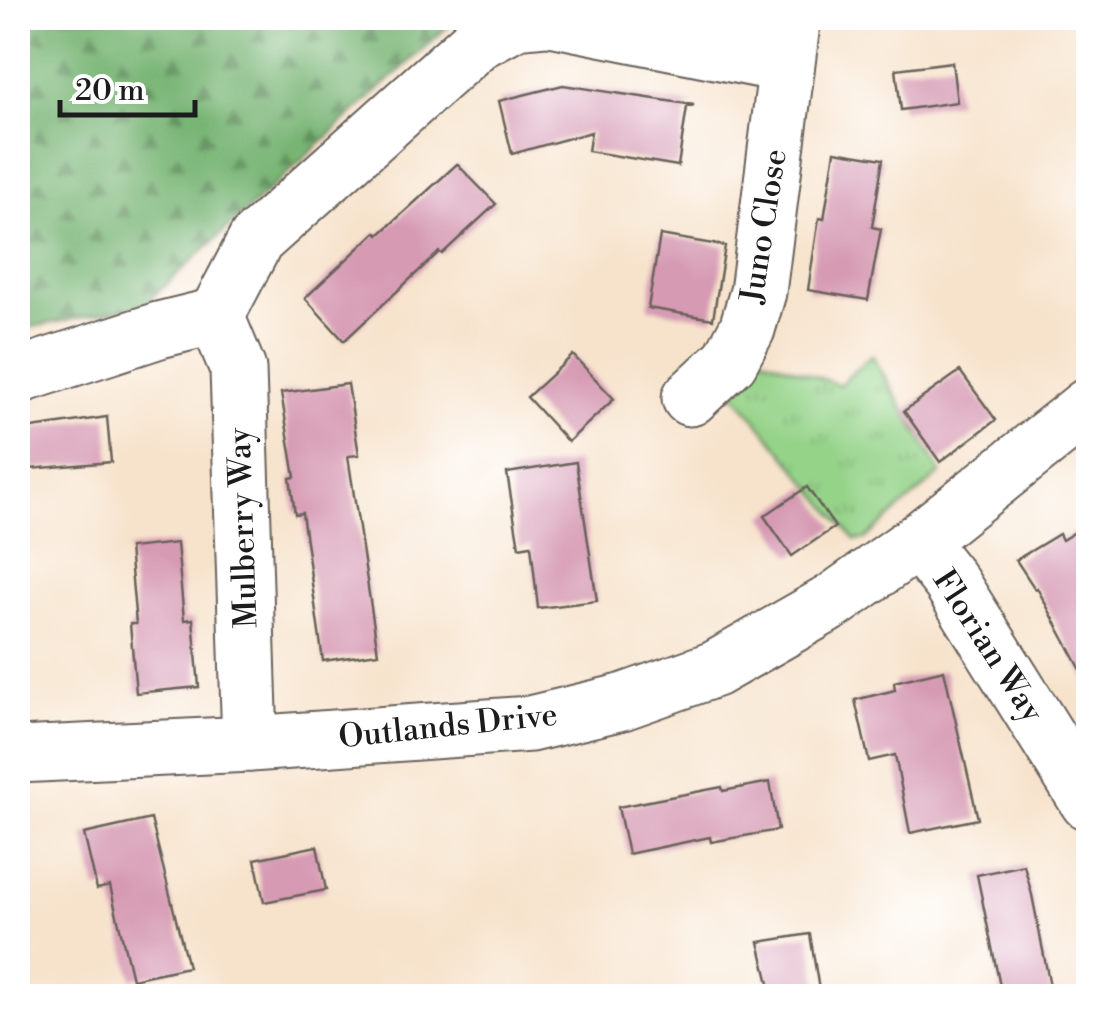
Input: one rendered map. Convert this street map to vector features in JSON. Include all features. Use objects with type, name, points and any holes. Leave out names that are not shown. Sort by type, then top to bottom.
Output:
[{"type":"street","name":"Juno Close","points":[[549,18],[789,48],[758,292],[747,329],[730,360],[690,398]]},
{"type":"street","points":[[18,376],[159,330],[216,316],[256,240],[478,42],[516,21],[549,18]]},
{"type":"street","name":"Mulberry Way","points":[[216,316],[238,370],[250,744]]},
{"type":"street","name":"Outlands Drive","points":[[18,755],[250,744],[530,724],[622,702],[715,669],[832,602],[918,541],[1088,406]]},
{"type":"street","name":"Florian Way","points":[[918,541],[950,581],[1088,802]]},
{"type":"green space","points":[[18,18],[457,18],[144,305],[18,330]]},
{"type":"green space","points":[[748,352],[839,385],[872,355],[941,473],[865,539],[855,540],[729,387]]},
{"type":"building","points":[[952,62],[957,102],[901,110],[896,69]]},
{"type":"building","points":[[563,85],[694,105],[687,107],[678,166],[588,151],[591,132],[512,154],[499,101]]},
{"type":"building","points":[[835,151],[883,159],[872,227],[881,229],[868,300],[808,290]]},
{"type":"building","points":[[457,164],[496,204],[344,341],[305,298]]},
{"type":"building","points":[[660,235],[725,246],[713,319],[648,308]]},
{"type":"building","points":[[573,355],[614,399],[568,442],[527,397]]},
{"type":"building","points":[[960,371],[996,420],[940,462],[904,411]]},
{"type":"building","points":[[348,384],[359,455],[348,456],[378,653],[323,661],[302,513],[295,514],[290,478],[295,477],[281,393]]},
{"type":"building","points":[[107,417],[111,462],[18,470],[18,430]]},
{"type":"building","points":[[576,462],[597,601],[538,608],[531,545],[519,547],[507,473]]},
{"type":"building","points":[[807,487],[835,527],[792,556],[764,516]]},
{"type":"building","points":[[1075,532],[1088,554],[1088,683],[1037,588],[1016,560],[1059,534],[1062,540]]},
{"type":"building","points":[[177,543],[184,620],[193,619],[199,687],[136,693],[130,624],[136,624],[129,548]]},
{"type":"building","points":[[944,670],[978,819],[910,833],[895,755],[869,761],[855,700],[895,690],[894,682]]},
{"type":"building","points":[[770,782],[778,830],[711,842],[710,837],[628,854],[618,807]]},
{"type":"building","points":[[151,819],[188,967],[132,979],[110,886],[97,889],[84,834]]},
{"type":"building","points":[[317,846],[326,890],[264,902],[255,859]]},
{"type":"building","points":[[1024,865],[1052,996],[1002,996],[977,875]]},
{"type":"building","points":[[810,934],[820,996],[772,996],[759,942]]}]
